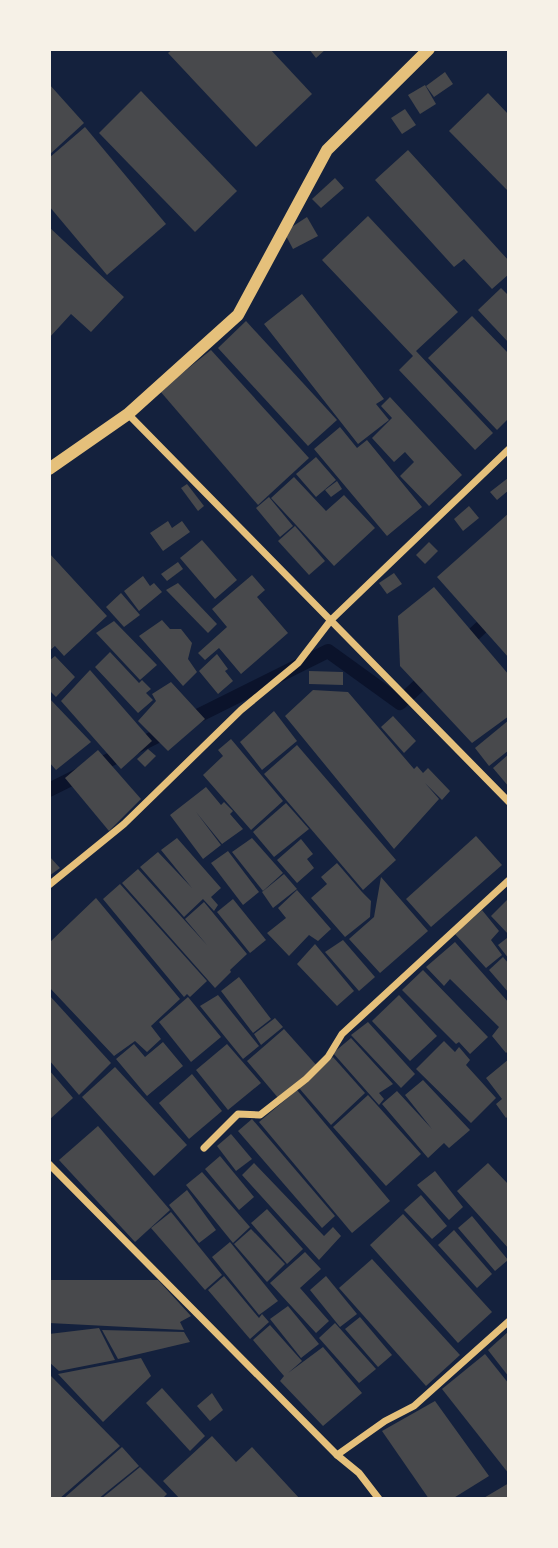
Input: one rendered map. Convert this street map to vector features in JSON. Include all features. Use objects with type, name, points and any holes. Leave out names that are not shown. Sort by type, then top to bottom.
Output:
[{"type":"street","points":[[49,468],[128,414],[238,315],[327,150],[429,49]]},
{"type":"street","points":[[128,414],[509,802]]},
{"type":"street","points":[[49,885],[124,824],[241,710],[298,663],[331,620],[509,449]]},
{"type":"street","points":[[204,1148],[238,1114],[260,1115],[306,1079],[328,1057],[342,1034],[509,880]]},
{"type":"street","points":[[49,1164],[337,1455],[359,1474],[379,1499]]},
{"type":"street","points":[[337,1455],[385,1421],[414,1406],[509,1321]]},
{"type":"building","points":[[173,49],[270,49],[312,94],[256,147],[168,53]]},
{"type":"building","points":[[309,49],[326,49],[316,58]]},
{"type":"building","points":[[445,72],[453,84],[434,97],[426,86]]},
{"type":"building","points":[[49,84],[84,123],[49,155]]},
{"type":"building","points":[[425,85],[436,104],[420,114],[408,95]]},
{"type":"building","points":[[141,91],[237,191],[195,232],[99,133]]},
{"type":"building","points":[[488,93],[509,115],[509,192],[449,131]]},
{"type":"building","points":[[405,109],[416,125],[402,134],[391,118]]},
{"type":"building","points":[[85,127],[166,224],[107,275],[49,206],[49,158]]},
{"type":"building","points":[[408,150],[509,261],[509,274],[492,289],[464,259],[454,267],[375,180]]},
{"type":"building","points":[[335,178],[344,188],[321,208],[312,199]]},
{"type":"building","points":[[368,216],[458,312],[416,351],[493,433],[475,450],[399,370],[413,356],[322,260]]},
{"type":"building","points":[[307,217],[318,236],[293,249],[284,232]]},
{"type":"building","points":[[49,227],[124,297],[91,332],[71,314],[49,338]]},
{"type":"building","points":[[501,288],[509,296],[509,343],[478,310]]},
{"type":"building","points":[[302,294],[384,399],[376,404],[389,420],[358,444],[264,324]]},
{"type":"building","points":[[472,316],[509,354],[509,418],[497,430],[428,358]]},
{"type":"building","points":[[246,321],[337,420],[308,446],[218,348]]},
{"type":"building","points":[[211,350],[309,458],[258,505],[160,391]]},
{"type":"building","points":[[390,397],[462,475],[429,506],[400,476],[414,462],[405,452],[394,462],[372,438],[392,418],[381,406]]},
{"type":"building","points":[[340,427],[357,448],[367,440],[422,507],[387,536],[314,449]]},
{"type":"building","points":[[316,457],[336,480],[316,497],[296,474]]},
{"type":"building","points":[[294,477],[326,511],[344,495],[375,528],[334,566],[271,498]]},
{"type":"building","points":[[508,478],[509,490],[497,500],[490,492]]},
{"type":"building","points":[[337,481],[342,489],[331,497],[325,490]]},
{"type":"building","points":[[187,484],[204,506],[198,511],[181,488]]},
{"type":"building","points":[[269,497],[293,526],[280,537],[256,508]]},
{"type":"building","points":[[469,506],[479,518],[463,531],[454,519]]},
{"type":"building","points":[[509,513],[509,658],[437,577]]},
{"type":"building","points":[[168,521],[172,528],[182,521],[190,532],[163,551],[150,533]]},
{"type":"building","points":[[295,526],[325,561],[309,575],[278,541]]},
{"type":"building","points":[[202,540],[237,580],[215,599],[180,558]]},
{"type":"building","points":[[429,542],[438,551],[425,564],[416,555]]},
{"type":"building","points":[[49,553],[107,616],[64,656],[55,646],[49,651]]},
{"type":"building","points":[[178,562],[183,569],[167,581],[161,574]]},
{"type":"building","points":[[394,573],[402,584],[387,594],[379,583]]},
{"type":"building","points":[[252,575],[265,590],[257,597],[288,633],[241,674],[219,648],[205,660],[198,653],[227,627],[212,609]]},
{"type":"building","points":[[143,576],[150,586],[154,583],[162,592],[139,611],[124,591]]},
{"type":"building","points":[[178,583],[217,624],[208,633],[166,590]]},
{"type":"building","points":[[434,587],[509,675],[509,716],[472,743],[400,666],[398,616]]},
{"type":"building","points":[[121,593],[140,615],[124,627],[106,607]]},
{"type":"building","points":[[162,620],[170,629],[181,629],[192,643],[188,659],[197,672],[183,686],[139,636]]},
{"type":"building","points":[[114,621],[157,665],[140,680],[96,633]]},
{"type":"building","points":[[110,652],[139,683],[142,680],[151,689],[146,693],[153,700],[138,713],[95,667]]},
{"type":"building","points":[[217,654],[233,681],[218,694],[199,671]]},
{"type":"building","points":[[55,656],[75,677],[56,697],[51,692],[49,694],[49,661]]},
{"type":"building","points":[[90,670],[152,741],[121,769],[61,701]]},
{"type":"building","points":[[309,671],[343,672],[343,685],[309,684]]},
{"type":"building","points":[[171,682],[205,719],[168,751],[138,721],[156,701],[152,694]]},
{"type":"building","points":[[313,690],[348,692],[414,769],[417,766],[423,773],[428,768],[450,791],[442,800],[425,783],[439,799],[394,849],[285,716]]},
{"type":"building","points":[[49,698],[91,742],[56,770],[49,762]]},
{"type":"building","points":[[274,711],[297,741],[262,770],[240,742]]},
{"type":"building","points":[[393,716],[416,741],[404,753],[381,727]]},
{"type":"building","points":[[509,720],[509,750],[489,766],[475,748]]},
{"type":"building","points":[[231,739],[283,801],[251,830],[203,775],[223,756],[218,750]]},
{"type":"building","points":[[297,745],[396,860],[363,890],[264,774]]},
{"type":"building","points":[[148,749],[156,756],[145,767],[137,759]]},
{"type":"building","points":[[98,750],[141,799],[109,831],[65,778]]},
{"type":"building","points":[[509,754],[509,787],[493,768]]},
{"type":"building","points":[[206,787],[221,805],[224,802],[233,811],[230,814],[243,829],[222,844],[196,812],[221,845],[203,859],[170,815]]},
{"type":"building","points":[[286,803],[309,829],[274,857],[253,832]]},
{"type":"building","points":[[476,836],[502,865],[431,927],[406,899]]},
{"type":"building","points":[[177,838],[221,888],[211,897],[218,905],[214,911],[203,899],[184,917],[140,867],[158,852],[192,888],[161,850]]},
{"type":"building","points":[[252,838],[283,873],[263,891],[232,852]]},
{"type":"building","points":[[301,839],[313,854],[307,859],[314,868],[297,883],[277,860]]},
{"type":"building","points":[[228,851],[259,892],[243,905],[211,863]]},
{"type":"building","points":[[49,856],[60,868],[49,876]]},
{"type":"building","points":[[337,863],[371,901],[370,917],[345,937],[311,898],[327,884],[321,877]]},
{"type":"building","points":[[138,869],[207,945],[185,919],[204,902],[247,954],[215,988],[122,883]]},
{"type":"building","points":[[284,874],[297,889],[273,908],[262,892]]},
{"type":"building","points":[[381,877],[428,931],[380,973],[349,939],[374,917]]},
{"type":"building","points":[[120,884],[207,981],[190,997],[187,994],[184,997],[103,899]]},
{"type":"building","points":[[297,890],[331,929],[318,941],[309,935],[289,956],[267,933],[286,918],[278,908]]},
{"type":"building","points":[[96,898],[180,999],[151,1026],[161,1039],[147,1052],[135,1041],[114,1056],[49,987],[49,943]]},
{"type":"building","points":[[509,898],[509,935],[491,916]]},
{"type":"building","points":[[233,899],[266,940],[250,953],[217,912]]},
{"type":"building","points":[[482,910],[499,931],[491,940],[502,955],[486,968],[455,934]]},
{"type":"building","points":[[507,938],[509,940],[509,959],[498,945]]},
{"type":"building","points":[[343,940],[375,977],[359,991],[325,952]]},
{"type":"building","points":[[455,942],[509,1003],[509,1050],[506,1053],[492,1036],[499,1027],[450,979],[444,986],[426,967]]},
{"type":"building","points":[[315,944],[354,991],[337,1006],[297,964]]},
{"type":"building","points":[[503,957],[509,964],[509,993],[489,970]]},
{"type":"building","points":[[423,970],[488,1037],[470,1054],[459,1042],[456,1044],[402,990]]},
{"type":"building","points":[[239,977],[271,1019],[253,1033],[221,991]]},
{"type":"building","points":[[49,995],[111,1063],[79,1095],[49,1060]]},
{"type":"building","points":[[218,995],[259,1046],[243,1059],[200,1006]]},
{"type":"building","points":[[399,995],[437,1036],[410,1061],[372,1021]]},
{"type":"building","points":[[188,997],[221,1037],[191,1062],[159,1022]]},
{"type":"building","points":[[275,1018],[283,1027],[261,1045],[254,1034]]},
{"type":"building","points":[[368,1022],[415,1074],[401,1088],[351,1035]]},
{"type":"building","points":[[284,1029],[318,1067],[279,1099],[247,1061]]},
{"type":"building","points":[[351,1038],[393,1084],[379,1093],[384,1099],[379,1105],[333,1053]]},
{"type":"building","points":[[444,1041],[455,1052],[459,1047],[470,1060],[466,1065],[496,1098],[471,1123],[416,1069]]},
{"type":"building","points":[[163,1042],[183,1066],[147,1096],[116,1059],[134,1044],[145,1057]]},
{"type":"building","points":[[227,1044],[261,1083],[228,1110],[196,1070]]},
{"type":"building","points":[[333,1057],[365,1093],[331,1125],[299,1088]]},
{"type":"building","points":[[509,1059],[509,1115],[506,1118],[496,1104],[502,1099],[486,1078]]},
{"type":"building","points":[[115,1067],[187,1145],[154,1176],[82,1097]]},
{"type":"building","points":[[49,1070],[73,1098],[49,1120]]},
{"type":"building","points":[[192,1074],[222,1111],[189,1139],[159,1103]]},
{"type":"building","points":[[423,1080],[470,1130],[449,1148],[444,1143],[428,1158],[382,1104],[397,1091],[432,1129],[405,1095]]},
{"type":"building","points":[[297,1090],[390,1201],[352,1233],[259,1122]]},
{"type":"building","points":[[368,1095],[421,1154],[386,1186],[333,1127]]},
{"type":"building","points":[[252,1119],[335,1216],[322,1228],[238,1131]]},
{"type":"building","points":[[98,1126],[170,1210],[135,1242],[59,1160]]},
{"type":"building","points":[[231,1134],[252,1159],[236,1171],[217,1146]]},
{"type":"building","points":[[220,1156],[254,1197],[239,1210],[205,1169]]},
{"type":"building","points":[[254,1163],[324,1236],[333,1227],[341,1236],[319,1260],[242,1175]]},
{"type":"building","points":[[488,1163],[509,1185],[509,1249],[457,1191]]},
{"type":"building","points":[[435,1171],[463,1207],[449,1220],[417,1185]]},
{"type":"building","points":[[202,1172],[250,1227],[233,1243],[186,1185]]},
{"type":"building","points":[[187,1190],[216,1230],[199,1243],[169,1205]]},
{"type":"building","points":[[421,1195],[447,1226],[432,1239],[404,1210]]},
{"type":"building","points":[[267,1209],[303,1249],[287,1264],[251,1223]]},
{"type":"building","points":[[171,1212],[222,1275],[205,1290],[151,1228]]},
{"type":"building","points":[[403,1214],[492,1312],[458,1343],[370,1245]]},
{"type":"building","points":[[472,1216],[508,1260],[495,1271],[458,1228]]},
{"type":"building","points":[[251,1229],[285,1264],[267,1282],[234,1244]]},
{"type":"building","points":[[454,1230],[492,1274],[477,1288],[438,1245]]},
{"type":"building","points":[[230,1242],[278,1301],[259,1315],[212,1257]]},
{"type":"building","points":[[305,1252],[321,1269],[300,1288],[329,1321],[316,1333],[270,1283]]},
{"type":"building","points":[[372,1259],[460,1355],[426,1386],[339,1288]]},
{"type":"building","points":[[224,1276],[259,1318],[262,1314],[269,1322],[250,1339],[208,1290]]},
{"type":"building","points":[[326,1276],[357,1314],[340,1327],[310,1290]]},
{"type":"building","points":[[49,1280],[158,1280],[191,1316],[180,1322],[184,1330],[49,1323]]},
{"type":"building","points":[[288,1306],[319,1344],[301,1358],[270,1319]]},
{"type":"building","points":[[360,1317],[392,1355],[378,1367],[345,1329]]},
{"type":"building","points":[[335,1323],[376,1369],[359,1383],[319,1338]]},
{"type":"building","points":[[270,1325],[302,1361],[288,1373],[323,1347],[362,1393],[323,1426],[280,1381],[284,1376],[253,1340]]},
{"type":"building","points":[[99,1328],[115,1360],[59,1371],[49,1362],[49,1334]]},
{"type":"building","points":[[102,1330],[184,1332],[190,1342],[118,1359]]},
{"type":"building","points":[[509,1331],[509,1377],[488,1350]]},
{"type":"building","points":[[485,1354],[509,1384],[509,1474],[442,1389]]},
{"type":"building","points":[[141,1358],[151,1376],[103,1422],[58,1374]]},
{"type":"building","points":[[49,1374],[120,1446],[59,1499],[49,1499]]},
{"type":"building","points":[[162,1388],[205,1436],[190,1451],[146,1403]]},
{"type":"building","points":[[212,1393],[223,1410],[210,1421],[197,1406]]},
{"type":"building","points":[[435,1401],[489,1476],[452,1499],[429,1499],[382,1431]]},
{"type":"building","points":[[212,1436],[236,1462],[252,1447],[300,1499],[180,1499],[163,1481]]},
{"type":"building","points":[[122,1447],[139,1466],[98,1499],[63,1499]]},
{"type":"building","points":[[140,1467],[167,1494],[162,1499],[101,1499]]},
{"type":"building","points":[[509,1483],[509,1499],[482,1499]]},
{"type":"waterway","points":[[461,646],[509,602]]},
{"type":"waterway","points":[[49,790],[328,651],[400,703],[431,674]]}]
